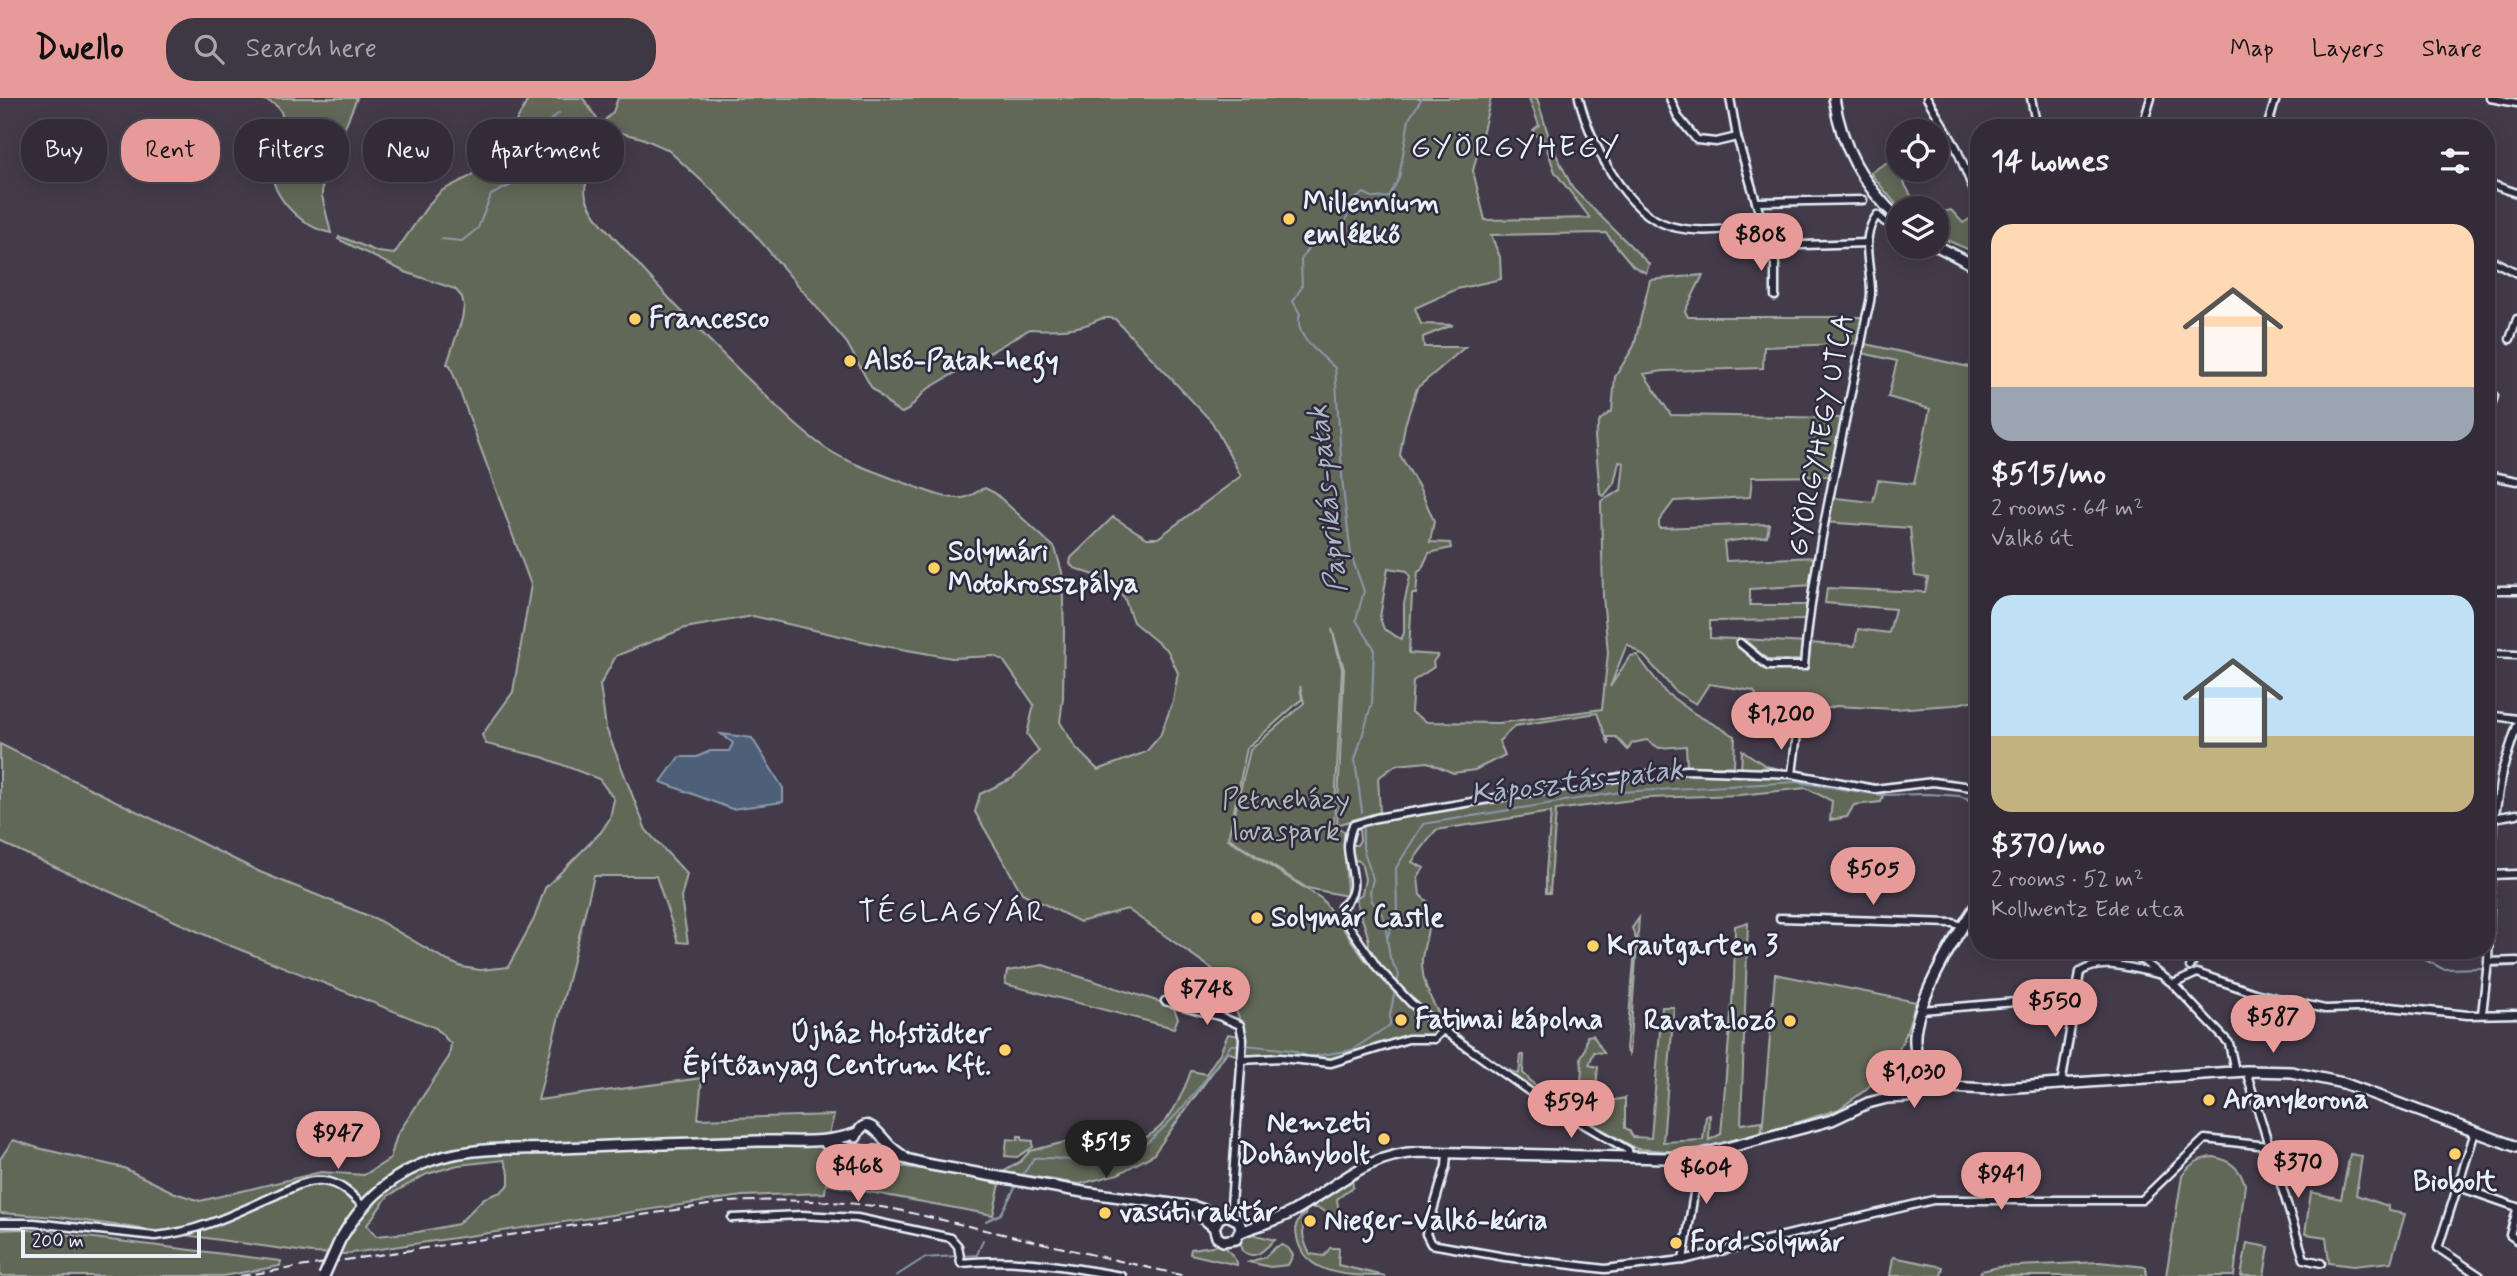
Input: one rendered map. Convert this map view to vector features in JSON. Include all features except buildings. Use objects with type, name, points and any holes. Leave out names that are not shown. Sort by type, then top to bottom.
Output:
[{"type":"street","points":[[1579,98],[1583,116],[1606,164],[1627,195],[1648,213],[1668,226],[1694,229],[1742,227],[1761,222]]},
{"type":"street","points":[[1670,98],[1678,117],[1697,140],[1716,142],[1737,137]]},
{"type":"street","points":[[1730,98],[1737,137],[1775,264],[1775,296]]},
{"type":"street","points":[[1834,98],[1845,141],[1857,171],[1886,207]]},
{"type":"street","points":[[1927,98],[1956,148],[1970,181]]},
{"type":"street","points":[[2031,98],[2035,119]]},
{"type":"street","points":[[2145,119],[2151,98]]},
{"type":"street","points":[[2270,119],[2276,98]]},
{"type":"street","points":[[2490,98],[2517,103]]},
{"type":"street","points":[[2495,186],[2517,193]]},
{"type":"street","points":[[1756,202],[1863,200]]},
{"type":"street","name":"GYÖRGYHEGY UTCA","points":[[1740,643],[1768,666],[1804,666],[1806,635],[1834,479],[1871,293],[1868,229],[1877,215],[1886,222]]},
{"type":"street","points":[[1769,246],[1867,243]]},
{"type":"street","points":[[1949,252],[1970,263]]},
{"type":"street","points":[[2495,262],[2517,273]]},
{"type":"street","points":[[2510,339],[2517,319]]},
{"type":"street","points":[[2495,477],[2517,481]]},
{"type":"street","points":[[2495,590],[2517,590]]},
{"type":"street","points":[[2495,654],[2517,655]]},
{"type":"street","points":[[2495,717],[2517,719]]},
{"type":"street","points":[[2495,810],[2502,771],[2517,726]]},
{"type":"street","points":[[1792,774],[1797,734]]},
{"type":"street","points":[[1629,1156],[1628,1150],[1531,1093],[1443,1030],[1377,967],[1344,919],[1341,907],[1351,898],[1353,892],[1348,837],[1353,825],[1376,818],[1621,777],[1686,770],[1792,774],[1875,789],[1933,782],[1970,787]]},
{"type":"street","points":[[2495,817],[2517,814]]},
{"type":"street","points":[[2495,875],[2517,874]]},
{"type":"street","points":[[1928,1081],[1914,1040],[1922,1010],[1970,914]]},
{"type":"street","points":[[1780,918],[1953,923],[1962,926]]},
{"type":"street","points":[[2140,959],[2173,984],[2229,1043],[2235,1071]]},
{"type":"street","points":[[2190,967],[2194,959]]},
{"type":"street","points":[[2482,1014],[2488,959]]},
{"type":"street","points":[[2488,962],[2517,961]]},
{"type":"street","points":[[2061,1084],[2080,972],[2089,966],[2102,963],[2158,974]]},
{"type":"street","points":[[2173,984],[2197,973],[2255,993],[2325,1009],[2390,1007],[2468,1014],[2517,1014]]},
{"type":"street","points":[[1922,1010],[2075,997]]},
{"type":"street","points":[[1165,1001],[1219,1016],[1240,1025],[1243,1039],[1231,1205],[1241,1233]]},
{"type":"street","points":[[1241,1060],[1280,1058],[1331,1063],[1408,1039],[1434,1039],[1443,1030]]},
{"type":"street","points":[[2246,1070],[2267,1146],[2304,1259],[2321,1263]]},
{"type":"street","points":[[1928,1081],[1973,1090],[2278,1070],[2326,1079],[2517,1147]]},
{"type":"street","points":[[1183,1205],[1200,1214],[1214,1227],[1217,1237],[1223,1241],[1233,1241],[1241,1233],[1296,1210],[1359,1169],[1382,1158],[1402,1153],[1696,1156],[1824,1123],[1868,1103],[1907,1097],[1928,1081]]},
{"type":"street","points":[[815,1142],[843,1138],[868,1126],[875,1128],[895,1151],[911,1161]]},
{"type":"street","points":[[2476,1132],[2456,1186],[2438,1248],[2480,1276]]},
{"type":"street","points":[[857,1133],[859,1148]]},
{"type":"street","points":[[875,1151],[881,1143],[881,1136]]},
{"type":"street","points":[[1447,1152],[1446,1166],[1426,1234],[1431,1244],[1605,1269],[1683,1259],[1933,1200],[2142,1200],[2204,1139],[2267,1146]]},
{"type":"street","points":[[324,1276],[340,1240],[363,1206],[384,1187],[402,1174],[429,1161],[469,1152],[749,1141],[815,1142],[859,1148],[866,1152],[875,1151],[911,1161],[1020,1181],[1183,1205],[1237,1219],[1271,1221]]},
{"type":"street","points":[[1683,1259],[1699,1163],[1696,1156]]},
{"type":"street","points":[[0,1223],[34,1223],[155,1236],[173,1234],[207,1224],[298,1185],[322,1181],[346,1189],[363,1206]]},
{"type":"street","points":[[2456,1186],[2517,1209],[2510,1235],[2517,1240]]},
{"type":"street","points":[[1214,1227],[1231,1205]]},
{"type":"street","points":[[732,1218],[802,1215],[857,1218],[945,1236],[956,1242],[961,1261],[1032,1262],[1122,1276]]},
{"type":"green space","points":[[259,98],[357,98],[348,119],[283,119],[277,106]]},
{"type":"green space","points":[[529,98],[583,98],[597,119],[517,119]]},
{"type":"green space","name":"Petneházy lovaspark","points":[[618,98],[1491,98],[1473,171],[1485,220],[1590,218],[1555,172],[1542,135],[1536,136],[1533,130],[1539,125],[1529,98],[1537,98],[1551,144],[1573,189],[1649,264],[1646,273],[1633,266],[1606,233],[1491,235],[1500,257],[1501,279],[1457,289],[1415,308],[1421,324],[1453,325],[1423,337],[1424,347],[1465,347],[1417,388],[1405,425],[1400,455],[1420,489],[1434,521],[1430,542],[1450,543],[1451,548],[1429,553],[1418,572],[1416,594],[1412,594],[1409,653],[1438,655],[1433,662],[1434,667],[1413,681],[1411,712],[1427,722],[1499,723],[1602,709],[1608,653],[1603,596],[1601,501],[1621,490],[1624,463],[1619,462],[1614,483],[1604,496],[1600,494],[1595,436],[1600,420],[1612,411],[1615,377],[1634,346],[1650,280],[1703,275],[1685,311],[1688,317],[1864,317],[1861,343],[1764,347],[1763,368],[1644,374],[1671,415],[1841,418],[1830,476],[1752,477],[1750,497],[1674,501],[1659,521],[1659,528],[1769,524],[1767,536],[1724,542],[1726,561],[1817,557],[1813,585],[1750,589],[1750,605],[1807,605],[1808,620],[1710,621],[1710,638],[1735,639],[1736,645],[1758,663],[1777,668],[1798,667],[1799,660],[1768,660],[1744,639],[1855,646],[1858,629],[1889,633],[1895,609],[1825,603],[1827,588],[1925,592],[1928,578],[1915,576],[1910,528],[1823,522],[1827,497],[1873,502],[1878,480],[1914,484],[1930,409],[1888,397],[1897,361],[1862,353],[1864,344],[1969,367],[1970,363],[1970,701],[1953,705],[1894,709],[1836,706],[1814,713],[1795,731],[1757,730],[1757,725],[1741,724],[1756,694],[1753,691],[1709,684],[1696,704],[1676,692],[1645,657],[1627,644],[1610,687],[1630,656],[1637,655],[1665,692],[1695,714],[1735,736],[1734,766],[1687,767],[1686,746],[1659,748],[1647,740],[1632,743],[1628,750],[1616,737],[1608,737],[1609,745],[1597,713],[1515,726],[1499,741],[1505,755],[1475,770],[1453,773],[1428,762],[1396,765],[1378,778],[1380,812],[1337,825],[1344,669],[1332,629],[1342,669],[1334,828],[1344,831],[1347,896],[1307,888],[1229,838],[1250,750],[1304,703],[1300,686],[1302,699],[1247,748],[1228,839],[1322,899],[1365,960],[1368,937],[1356,898],[1362,894],[1365,879],[1361,862],[1354,859],[1351,845],[1357,845],[1360,840],[1359,827],[1377,821],[1619,780],[1689,773],[1741,774],[1742,750],[1766,766],[1884,793],[1881,802],[1854,805],[1847,817],[1830,820],[1832,801],[1806,788],[1740,795],[1647,798],[1556,810],[1550,893],[1546,893],[1546,872],[1551,812],[1436,830],[1412,862],[1424,868],[1418,877],[1420,895],[1428,902],[1423,972],[1427,990],[1438,1012],[1473,1046],[1449,1029],[1431,1036],[1405,1036],[1330,1060],[1245,1058],[1227,1052],[1153,1155],[1118,1174],[1080,1184],[1003,1172],[1021,1161],[1030,1151],[1065,1142],[1098,1143],[1108,1152],[1140,1141],[1162,1125],[1171,1114],[1191,1071],[1206,1074],[1220,1053],[1228,1034],[1247,1037],[1247,1034],[1218,973],[1127,909],[1080,922],[1022,893],[975,812],[980,794],[1013,778],[1039,751],[1027,734],[1034,705],[1003,660],[994,656],[952,658],[879,645],[753,616],[685,628],[616,656],[600,685],[606,728],[646,830],[687,874],[681,898],[688,943],[678,942],[656,876],[594,876],[538,1100],[702,1078],[698,1119],[834,1115],[824,1153],[1000,1184],[993,1215],[826,1184],[825,1193],[742,1196],[345,1254],[312,1253],[58,1217],[0,1213],[0,1159],[13,1140],[124,1168],[175,1193],[200,1201],[321,1172],[364,1175],[390,1159],[397,1135],[449,1057],[451,1044],[436,1028],[221,942],[0,842],[0,744],[260,872],[376,919],[448,961],[480,970],[508,967],[534,919],[545,888],[601,832],[610,818],[614,799],[599,779],[542,757],[486,744],[482,735],[513,692],[531,585],[450,365],[447,364],[462,319],[462,297],[455,289],[405,272],[338,239],[344,238],[378,252],[394,254],[441,191],[467,178],[467,182],[587,182],[586,198],[601,223],[721,352],[786,415],[827,449],[865,468],[947,497],[967,497],[985,488],[995,493],[1055,548],[1062,572],[1064,632],[1060,722],[1076,748],[1098,770],[1146,752],[1160,736],[1173,701],[1178,673],[1168,651],[1133,622],[1124,597],[1097,576],[1074,568],[1070,564],[1071,558],[1113,517],[1147,538],[1158,538],[1241,476],[1212,422],[1115,319],[1110,318],[1070,328],[1030,329],[926,390],[902,413],[871,387],[847,343],[751,230],[715,193],[667,149],[624,134],[624,119],[606,119],[613,112]],"holes":[[[1388,568],[1407,571],[1410,577],[1404,604],[1404,633],[1401,639],[1384,629],[1380,618]],[[504,1160],[509,1184],[501,1192],[484,1198],[458,1224],[418,1232],[376,1236],[367,1225],[388,1196],[427,1174],[458,1165]]]},
{"type":"green space","points":[[1886,163],[1886,182],[1903,182],[1911,196],[1889,196],[1871,172]]},
{"type":"green space","points":[[273,182],[322,182],[322,196],[331,233],[300,219],[277,191]]},
{"type":"green space","points":[[1949,210],[1963,223],[1970,219],[1970,250],[1949,241]]},
{"type":"green space","points":[[1639,918],[1629,1054],[1626,1049],[1636,939],[1632,928]]},
{"type":"green space","points":[[1748,922],[1741,1124],[1762,1121],[1761,1134],[1700,1148],[1669,1151],[1637,1149],[1539,1093],[1493,1061],[1519,1074],[1521,1055],[1524,1055],[1523,1073],[1536,1086],[1563,1090],[1563,1101],[1576,1102],[1580,1090],[1581,1057],[1587,1036],[1593,1035],[1604,1053],[1594,1052],[1589,1065],[1598,1067],[1595,1099],[1608,1105],[1610,1101],[1625,1098],[1625,1128],[1633,1137],[1651,1138],[1662,1007],[1674,1007],[1663,1142],[1703,1140],[1706,1116],[1710,1115],[1709,1140],[1721,1134],[1734,979],[1735,926]]},
{"type":"green space","points":[[1043,965],[1173,1006],[1178,1018],[1174,1028],[1005,984],[1007,971]]},
{"type":"green space","points":[[1775,974],[1916,1002],[1904,1039],[1890,1067],[1864,1091],[1839,1109],[1762,1134]]},
{"type":"green space","points":[[1018,1136],[1022,1136],[1022,1140],[1033,1141],[1033,1147],[1017,1157],[1005,1156],[1007,1139],[1018,1140]]},
{"type":"green space","points":[[2350,1154],[2362,1156],[2356,1195],[2388,1206],[2388,1211],[2405,1214],[2391,1262],[2353,1266],[2329,1263],[2326,1237],[2305,1234],[2311,1192],[2341,1199]]},
{"type":"green space","points":[[2214,1157],[2234,1166],[2245,1184],[2234,1276],[2166,1276],[2182,1176],[2196,1162]]},
{"type":"green space","points":[[1352,1177],[1353,1187],[1337,1199],[1339,1214],[1334,1219],[1322,1210],[1307,1208],[1303,1225],[1305,1242],[1310,1254],[1324,1256],[1330,1248],[1339,1248],[1338,1265],[1385,1276],[1326,1270],[1314,1264],[1304,1254],[1298,1242],[1296,1225],[1307,1206]]},
{"type":"green space","points":[[21,1229],[281,1261],[280,1266],[223,1276],[0,1276],[0,1230]]},
{"type":"green space","points":[[1250,1231],[1251,1234],[1275,1240],[1260,1253],[1248,1254],[1243,1251],[1240,1241]]},
{"type":"green space","points":[[2247,1243],[2269,1247],[2264,1276],[2241,1276]]},
{"type":"green space","points":[[1220,1245],[1227,1249],[1237,1265],[1190,1254],[1191,1249]]},
{"type":"green space","points":[[1282,1245],[1293,1255],[1288,1265],[1270,1267],[1249,1262],[1265,1257]]},
{"type":"green space","points":[[1893,1257],[1943,1267],[1941,1276],[1890,1276]]},
{"type":"green space","points":[[2099,1262],[2146,1267],[2146,1276],[1980,1276],[1981,1271],[1999,1267]]},
{"type":"water","points":[[721,734],[752,738],[783,788],[783,802],[732,809],[661,782],[679,757],[697,757],[710,751],[729,751],[733,743]]},
{"type":"waterway","name":"Paprikás-patak","points":[[1362,812],[1355,760],[1372,703],[1374,648],[1356,620],[1364,591],[1351,555],[1343,488],[1335,368],[1304,337],[1300,330],[1300,314],[1293,301],[1302,287],[1301,260],[1311,243],[1318,239],[1342,239],[1350,203],[1364,193],[1374,198],[1389,197],[1399,178],[1409,119],[1422,98]]},
{"type":"waterway","points":[[441,239],[462,241],[478,228],[491,195],[517,182],[537,161],[542,134],[548,123],[559,113]]},
{"type":"waterway","name":"Káposztás-patak","points":[[1387,938],[1397,915],[1396,868],[1423,824],[1620,792],[1797,782],[1880,795],[1960,796],[1970,802]]},
{"type":"waterway","points":[[1968,799],[1970,795]]},
{"type":"waterway","name":"Paprikás-patak","points":[[1363,828],[1363,848],[1373,879],[1370,892],[1372,901],[1384,917],[1390,958],[1399,975],[1397,985]]},
{"type":"waterway","name":"Káposztás-patak","points":[[2424,959],[2443,969],[2484,968]]},
{"type":"waterway","name":"Káposztás-patak","points":[[2493,967],[2517,966]]},
{"type":"waterway","name":"Paprikás-patak","points":[[1245,1045],[1291,1050],[1309,1057],[1352,1050],[1390,1025],[1395,990]]},
{"type":"waterway","name":"Paprikás-patak","points":[[1022,1176],[1034,1158],[1104,1162],[1129,1155],[1146,1144],[1178,1112],[1231,1045],[1239,1045]]},
{"type":"waterway","name":"Paprikás-patak","points":[[986,1221],[1001,1214],[1017,1184]]},
{"type":"waterway","name":"Paprikás-patak","points":[[962,1256],[977,1255],[983,1240]]},
{"type":"waterway","name":"Paprikás-patak","points":[[896,1276],[924,1258],[957,1256]]},
{"type":"railway","points":[[240,1276],[728,1202],[791,1201],[832,1202],[894,1209],[1185,1276]]},
{"type":"place","name":"Millennium emlékkő","points":[[1289,219]]},
{"type":"place","name":"Francesco","points":[[635,319]]},
{"type":"place","name":"Alsó-Patak-hegy","points":[[850,361]]},
{"type":"place","name":"Solymári Motokrosszpálya","points":[[934,568]]},
{"type":"place","name":"Solymár Castle","points":[[1257,918]]},
{"type":"place","name":"Krautgarten 3","points":[[1593,946]]},
{"type":"place","name":"Fatimai kápolna","points":[[1401,1020]]},
{"type":"place","name":"Ravatalozó","points":[[1790,1021]]},
{"type":"place","name":"Újház Hofstädter Építőanyag Centrum Kft.","points":[[1005,1050]]},
{"type":"place","name":"Aranykorona","points":[[2209,1100]]},
{"type":"place","name":"Nemzeti Dohánybolt","points":[[1384,1139]]},
{"type":"place","name":"Biobolt","points":[[2455,1154]]},
{"type":"place","name":"vasúti raktár","points":[[1105,1213]]},
{"type":"place","name":"Nieger-Valkó-kúria","points":[[1310,1221]]},
{"type":"place","name":"Ford Solymár","points":[[1676,1243]]},
{"type":"district","name":"GYÖRGYHEGY","points":[[1516,147]]},
{"type":"district","name":"TÉGLAGYÁR","points":[[952,912]]}]
